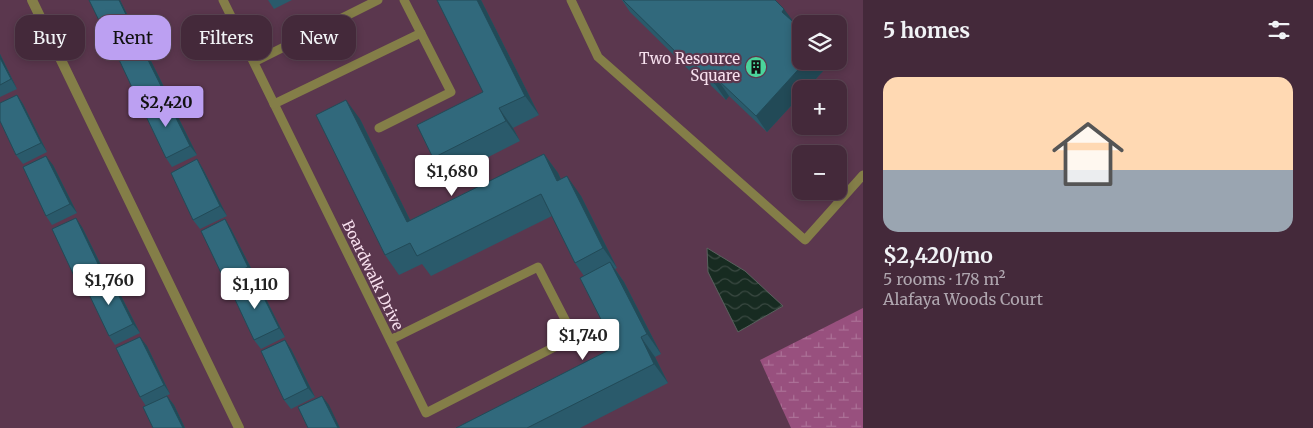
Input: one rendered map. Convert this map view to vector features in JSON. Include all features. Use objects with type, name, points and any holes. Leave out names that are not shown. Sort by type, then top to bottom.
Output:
[{"type":"street","points":[[32,0],[239,428]]},
{"type":"lane","name":"Boardwalk Drive","points":[[223,0],[254,62],[274,104],[390,340],[426,413],[574,337],[538,267],[390,340]]},
{"type":"lane","points":[[254,62],[378,0]]},
{"type":"lane","points":[[378,128],[451,92],[404,0]]},
{"type":"lane","points":[[571,0],[598,56],[805,240],[863,174]]},
{"type":"lane","points":[[274,104],[421,33]]},
{"type":"green space","points":[[863,308],[863,428],[791,428],[760,360]]},
{"type":"water","points":[[707,248],[745,271],[783,306],[738,332],[708,272]]},
{"type":"building","points":[[89,0],[119,0],[126,15],[96,15]]},
{"type":"building","points":[[437,0],[477,0],[525,96],[499,108],[506,121],[433,158],[417,125],[483,92]]},
{"type":"building","name":"Two Resource Square","points":[[623,0],[775,0],[784,9],[782,12],[792,21],[792,70],[798,70],[756,116],[718,80],[715,84],[686,57],[683,59]]},
{"type":"building","points":[[0,58],[11,79],[0,85]]},
{"type":"building","points":[[119,60],[148,60],[161,86],[137,98]]},
{"type":"building","points":[[17,95],[41,143],[16,155],[0,121],[0,103]]},
{"type":"building","points":[[166,98],[190,146],[166,158],[143,110]]},
{"type":"building","points":[[346,100],[407,222],[544,154],[557,181],[567,176],[603,248],[575,263],[541,194],[417,256],[410,243],[385,255],[316,115]]},
{"type":"building","points":[[46,156],[70,204],[46,216],[23,167]]},
{"type":"building","points":[[197,159],[220,206],[193,220],[171,173]]},
{"type":"building","points":[[76,218],[99,266],[75,278],[52,229]]},
{"type":"building","points":[[225,219],[248,267],[224,279],[201,231]]},
{"type":"building","points":[[610,262],[647,334],[641,337],[654,364],[527,428],[456,428],[615,347],[580,278]]},
{"type":"building","points":[[109,276],[133,324],[109,336],[86,288]]},
{"type":"building","points":[[255,280],[279,328],[254,340],[231,291]]},
{"type":"building","points":[[140,337],[164,385],[140,397],[116,348]]},
{"type":"building","points":[[285,340],[308,388],[284,400],[261,351]]},
{"type":"building","points":[[167,396],[183,428],[153,428],[143,407]]},
{"type":"building","points":[[322,396],[338,428],[308,428],[298,407]]},
{"type":"place","name":"Two Resource Square","points":[[756,67]]}]
